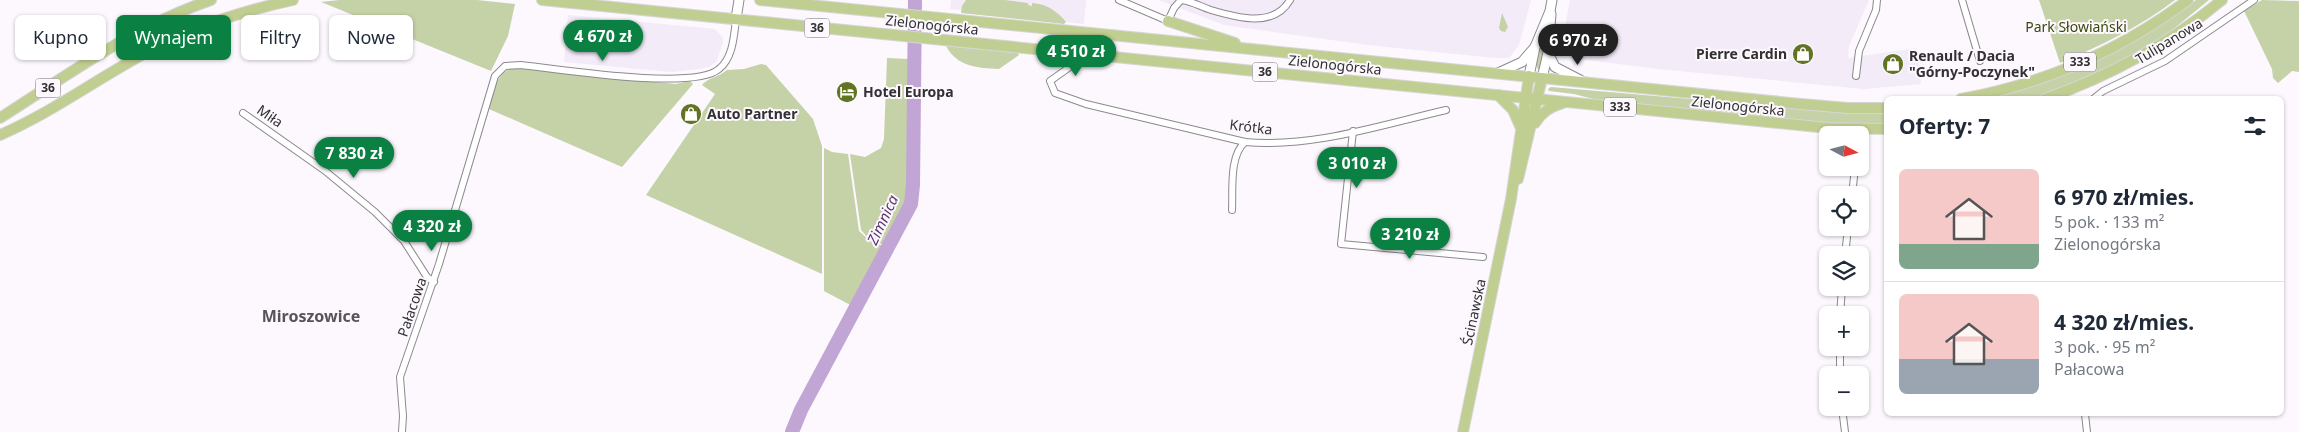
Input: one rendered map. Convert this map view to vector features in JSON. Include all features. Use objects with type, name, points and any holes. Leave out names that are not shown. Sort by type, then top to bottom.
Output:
[{"type":"main road","name":"36","points":[[0,118],[124,40],[164,19],[211,0]]},
{"type":"main road","name":"36","points":[[0,135],[48,113],[124,64],[175,37],[222,19],[292,0]]},
{"type":"main road","name":"Zielonogórska","points":[[542,0],[1526,97],[1819,129]]},
{"type":"main road","points":[[736,20],[739,0]]},
{"type":"main road","name":"Zielonogórska","points":[[760,0],[1820,106],[1884,108]]},
{"type":"main road","name":"Ścinawska","points":[[1526,130],[1526,97],[1529,76],[1535,47],[1550,11],[1552,0]]},
{"type":"main road","name":"333","points":[[1974,96],[2025,83],[2080,63],[2134,36],[2188,0]]},
{"type":"main road","name":"333","points":[[2052,96],[2140,57],[2185,29],[2222,0]]},
{"type":"main road","name":"Ścinawska","points":[[1463,432],[1526,130],[1538,99],[1548,53],[1552,19],[1550,11]]},
{"type":"main road","points":[[1168,20],[1252,49]]},
{"type":"main road","points":[[1498,74],[1522,62],[1535,47]]},
{"type":"main road","points":[[1548,53],[1555,67],[1585,82]]},
{"type":"main road","points":[[1498,95],[1513,110],[1526,130],[1541,114],[1552,106],[1568,102]]},
{"type":"main road","name":"Zielonogórska","points":[[1869,131],[1884,129]]},
{"type":"street","points":[[1119,0],[1168,20],[1174,8],[1181,0],[1230,14],[1259,19],[1270,18],[1279,14],[1290,0]]},
{"type":"street","points":[[1856,76],[1859,51],[1876,10],[1877,0]]},
{"type":"street","points":[[1962,0],[1980,61]]},
{"type":"street","name":"Tulipanowa","points":[[2097,96],[2178,52],[2254,0]]},
{"type":"street","name":"Pałacowa","points":[[402,432],[400,377],[434,282],[495,76],[505,66],[521,65],[672,80],[709,75],[720,69],[728,59],[736,20]]},
{"type":"street","name":"Krótka","points":[[1088,54],[1050,81],[1055,93],[1086,104],[1245,142],[1265,144],[1318,140],[1446,110]]},
{"type":"street","name":"Miła","points":[[243,113],[324,170],[375,212],[404,241],[427,277],[434,282]]},
{"type":"street","points":[[1353,131],[1341,244],[1483,257]]},
{"type":"street","points":[[1232,210],[1236,156],[1240,147],[1245,142]]},
{"type":"street","points":[[1843,416],[1845,432]]},
{"type":"street","points":[[2085,416],[2087,432]]},
{"type":"shaded area","points":[[951,0],[1086,0],[1084,24],[950,9]]},
{"type":"shaded area","points":[[1158,0],[1531,0],[1519,45],[1509,58],[1494,58],[1368,45],[1224,25]]},
{"type":"shaded area","points":[[1570,0],[1869,0],[1849,46],[1848,58],[1917,48],[1921,84],[1864,89],[1658,69],[1579,59],[1564,33]]},
{"type":"shaded area","points":[[568,15],[715,29],[723,38],[723,43],[716,62],[709,67],[699,69],[671,72],[564,62]]},
{"type":"green space","points":[[339,0],[477,0],[515,4],[508,36],[491,71],[413,39],[413,15],[353,15],[321,2]]},
{"type":"green space","points":[[966,0],[1005,0],[1028,3],[1028,5],[1032,6],[1032,3],[1042,5],[1051,9],[1066,22],[1064,24],[961,13],[962,6]]},
{"type":"green space","name":"Park Słowiański","points":[[2039,0],[2175,0],[2148,19],[2119,35],[2060,63]]},
{"type":"green space","points":[[2196,0],[2209,0],[2166,35],[2123,61],[2081,81],[2040,96],[1992,96],[2087,65],[2146,34]]},
{"type":"green space","points":[[2262,0],[2299,1],[2299,72],[2292,71],[2278,83],[2273,78],[2272,69],[2244,11]]},
{"type":"green space","points":[[1502,13],[1508,27],[1505,32],[1499,28]]},
{"type":"green space","points":[[1545,31],[1542,63],[1538,70],[1536,63]]},
{"type":"green space","points":[[946,46],[1018,53],[1019,55],[999,69],[983,68],[962,62]]},
{"type":"green space","points":[[887,58],[909,59],[910,184],[904,209],[898,223],[884,245],[869,239],[861,230],[850,154],[865,157],[881,148],[884,139]]},
{"type":"green space","points":[[761,64],[766,65],[813,119],[822,146],[822,274],[646,195],[715,94],[702,85],[727,70],[744,69]]},
{"type":"green space","points":[[512,68],[676,84],[690,81],[693,84],[622,167],[489,109],[498,80],[506,71]]},
{"type":"green space","points":[[1551,87],[1830,111],[1884,112],[1884,125],[1857,126],[1597,100],[1574,94],[1549,91],[1548,89]]},
{"type":"green space","points":[[824,148],[832,152],[848,154],[859,231],[869,240],[883,246],[854,307],[824,291]]},
{"type":"waterway","name":"Zimnica","points":[[792,432],[801,410],[911,204],[913,185],[915,0]]},
{"type":"place","name":"Pierre Cardin","points":[[1803,54]]},
{"type":"place","name":"Renault / Dacia \"Górny-Poczynek\"","points":[[1893,64]]},
{"type":"place","name":"Hotel Europa","points":[[847,92]]},
{"type":"place","name":"Auto Partner","points":[[691,114]]},
{"type":"district","name":"Miroszowice","points":[[311,316]]}]
